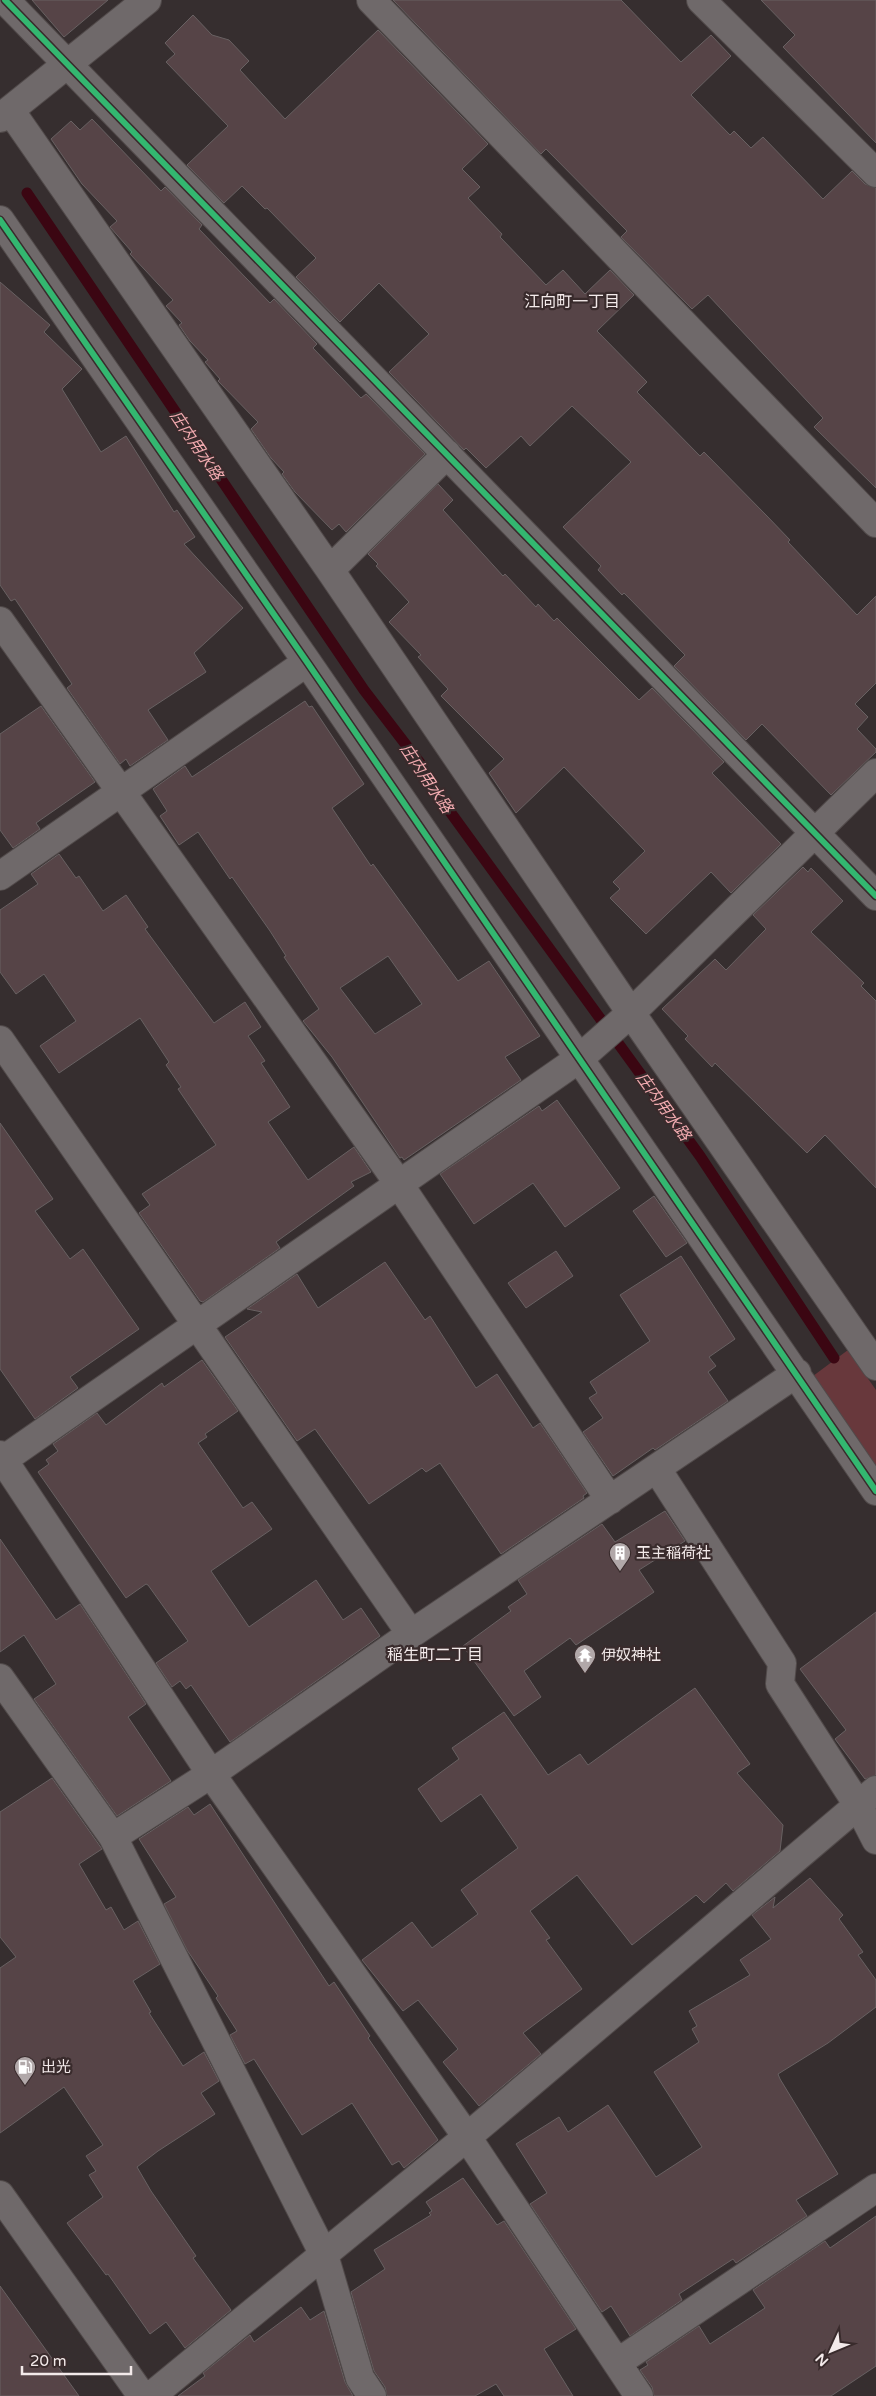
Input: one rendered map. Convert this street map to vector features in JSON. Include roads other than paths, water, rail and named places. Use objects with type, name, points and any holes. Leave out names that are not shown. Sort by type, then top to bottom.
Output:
[{"type":"street","points":[[4,0],[876,896]]},
{"type":"street","points":[[147,0],[5,114],[330,570],[631,1013],[876,1366]]},
{"type":"street","points":[[371,0],[876,524]]},
{"type":"street","points":[[701,0],[876,173]]},
{"type":"street","points":[[0,220],[580,1058],[876,1491]]},
{"type":"street","points":[[330,570],[447,454]]},
{"type":"street","points":[[0,621],[399,1184],[610,1500]]},
{"type":"street","points":[[0,876],[307,662]]},
{"type":"street","points":[[639,2396],[467,2137],[211,1774],[2,1458],[580,1058],[631,1013],[876,773]]},
{"type":"street","points":[[0,1040],[411,1634]]},
{"type":"street","points":[[112,1837],[211,1774],[411,1634],[796,1374]]},
{"type":"street","points":[[657,1469],[782,1663],[780,1684],[867,1797],[876,1840]]},
{"type":"street","points":[[0,1678],[112,1837],[324,2255],[360,2378],[372,2396]]},
{"type":"street","points":[[151,2396],[467,2137],[867,1797]]},
{"type":"street","points":[[617,2363],[876,2188]]},
{"type":"street","points":[[0,2196],[142,2396]]},
{"type":"waterway","name":"庄内用水路","points":[[27,193],[364,690],[420,763],[427,780],[700,1156],[834,1358]]},
{"type":"place","name":"玉主稲荷社","points":[[620,1572]]},
{"type":"place","name":"伊奴神社","points":[[585,1674]]},
{"type":"place","name":"出光","points":[[25,2086]]},
{"type":"district","name":"江向町一丁目","points":[[572,301]]},
{"type":"district","name":"稲生町二丁目","points":[[435,1654]]}]
